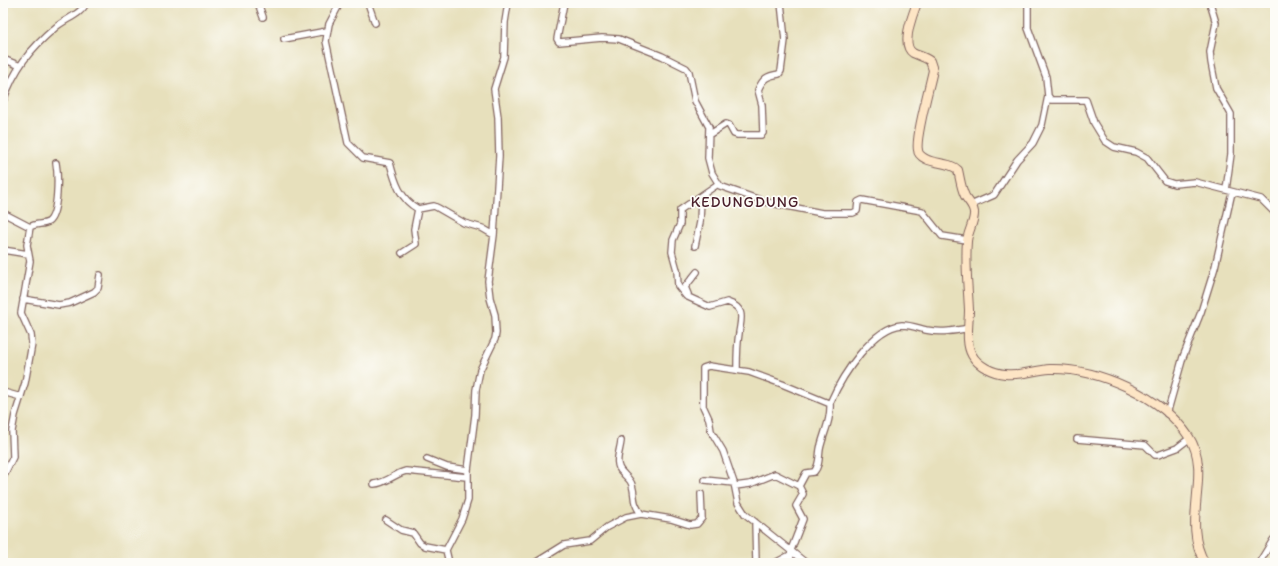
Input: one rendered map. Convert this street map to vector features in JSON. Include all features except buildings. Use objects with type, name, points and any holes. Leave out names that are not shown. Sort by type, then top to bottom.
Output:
[{"type":"street","points":[[3,101],[18,65],[56,27],[82,10],[86,3]]},
{"type":"street","points":[[258,3],[263,17]]},
{"type":"street","points":[[340,3],[327,31],[326,41],[348,144],[363,158],[390,164],[401,194],[410,205],[418,209],[434,206],[464,224],[482,228],[494,235]]},
{"type":"street","points":[[368,3],[375,23]]},
{"type":"street","points":[[449,563],[446,550],[465,509],[468,489],[467,477],[476,415],[476,390],[480,370],[496,333],[495,315],[490,298],[488,281],[494,235],[499,156],[498,117],[494,89],[504,57],[505,22],[508,3]]},
{"type":"street","points":[[564,3],[557,39],[559,42],[602,38],[619,39],[662,56],[686,68],[689,72],[695,101],[709,127],[710,134],[708,158],[712,173],[718,184],[754,199],[822,213],[853,213],[857,210],[858,202],[862,200],[916,208],[925,213],[934,228],[942,236],[967,240]]},
{"type":"street","points":[[710,134],[726,124],[729,125],[734,134],[737,135],[761,135],[763,132],[762,105],[758,90],[764,78],[768,75],[779,74],[781,71],[785,40],[782,3]]},
{"type":"street","points":[[917,3],[907,34],[908,46],[912,53],[930,61],[934,70],[919,136],[918,150],[920,155],[926,159],[950,165],[958,170],[961,187],[974,212],[967,240],[969,328],[970,348],[972,355],[981,365],[995,372],[1016,374],[1057,369],[1090,375],[1139,392],[1167,414],[1190,438],[1198,465],[1195,539],[1205,563]]},
{"type":"street","points":[[971,205],[994,195],[1017,160],[1033,143],[1042,125],[1048,96],[1046,76],[1028,28],[1028,3]]},
{"type":"street","points":[[1167,414],[1183,358],[1201,312],[1215,267],[1229,191],[1231,114],[1216,88],[1211,62],[1210,47],[1216,22],[1210,3]]},
{"type":"street","points":[[284,38],[327,31]]},
{"type":"street","points":[[3,59],[18,65]]},
{"type":"street","points":[[1048,96],[1053,100],[1086,100],[1094,123],[1106,141],[1114,147],[1136,152],[1147,158],[1162,178],[1168,182],[1179,184],[1195,182],[1263,200],[1275,213]]},
{"type":"street","points":[[30,227],[35,224],[46,223],[52,218],[58,181],[56,163]]},
{"type":"street","points":[[718,184],[680,210],[680,224],[673,240],[672,252],[677,270],[678,286],[683,294],[710,307],[724,302],[730,303],[740,311],[742,319],[739,333],[737,369]]},
{"type":"street","points":[[695,246],[700,222],[701,197]]},
{"type":"street","points":[[402,253],[416,244],[414,228],[418,209]]},
{"type":"street","points":[[3,213],[30,227]]},
{"type":"street","points":[[3,477],[13,458],[12,431],[32,344],[31,335],[22,318],[23,299],[30,261],[27,245],[30,227]]},
{"type":"street","points":[[3,250],[28,254]]},
{"type":"street","points":[[692,298],[685,290],[685,287],[697,272]]},
{"type":"street","points":[[23,299],[59,305],[70,302],[94,292],[98,288],[100,275]]},
{"type":"street","points":[[799,486],[806,473],[814,472],[818,466],[820,446],[830,417],[830,403],[846,372],[884,330],[889,327],[903,325],[937,331],[953,331],[969,328]]},
{"type":"street","points":[[806,563],[790,552],[745,514],[741,508],[735,484],[723,450],[711,431],[709,419],[703,406],[702,370],[705,366],[737,369],[782,384],[826,403],[830,403]]},
{"type":"street","points":[[3,392],[21,397]]},
{"type":"street","points":[[1077,439],[1145,445],[1155,455],[1158,455],[1178,448],[1190,438]]},
{"type":"street","points":[[621,441],[617,464],[632,485],[633,500],[641,514]]},
{"type":"street","points":[[427,460],[447,467],[468,470]]},
{"type":"street","points":[[374,484],[386,482],[400,472],[406,471],[467,477]]},
{"type":"street","points":[[705,480],[735,484],[750,484],[775,474],[799,486],[803,494],[796,506],[803,519],[790,552],[790,563]]},
{"type":"street","points":[[535,563],[555,552],[564,545],[590,541],[620,520],[641,514],[694,525],[701,521],[702,518],[701,494]]},
{"type":"street","points":[[386,520],[401,530],[413,533],[420,543],[425,546],[446,550]]},
{"type":"street","points":[[755,522],[756,563]]},
{"type":"street","points":[[1259,563],[1273,540]]},
{"type":"street","points":[[775,563],[790,552]]},
{"type":"district","name":"KEDUNGDUNG","points":[[745,202]]}]
